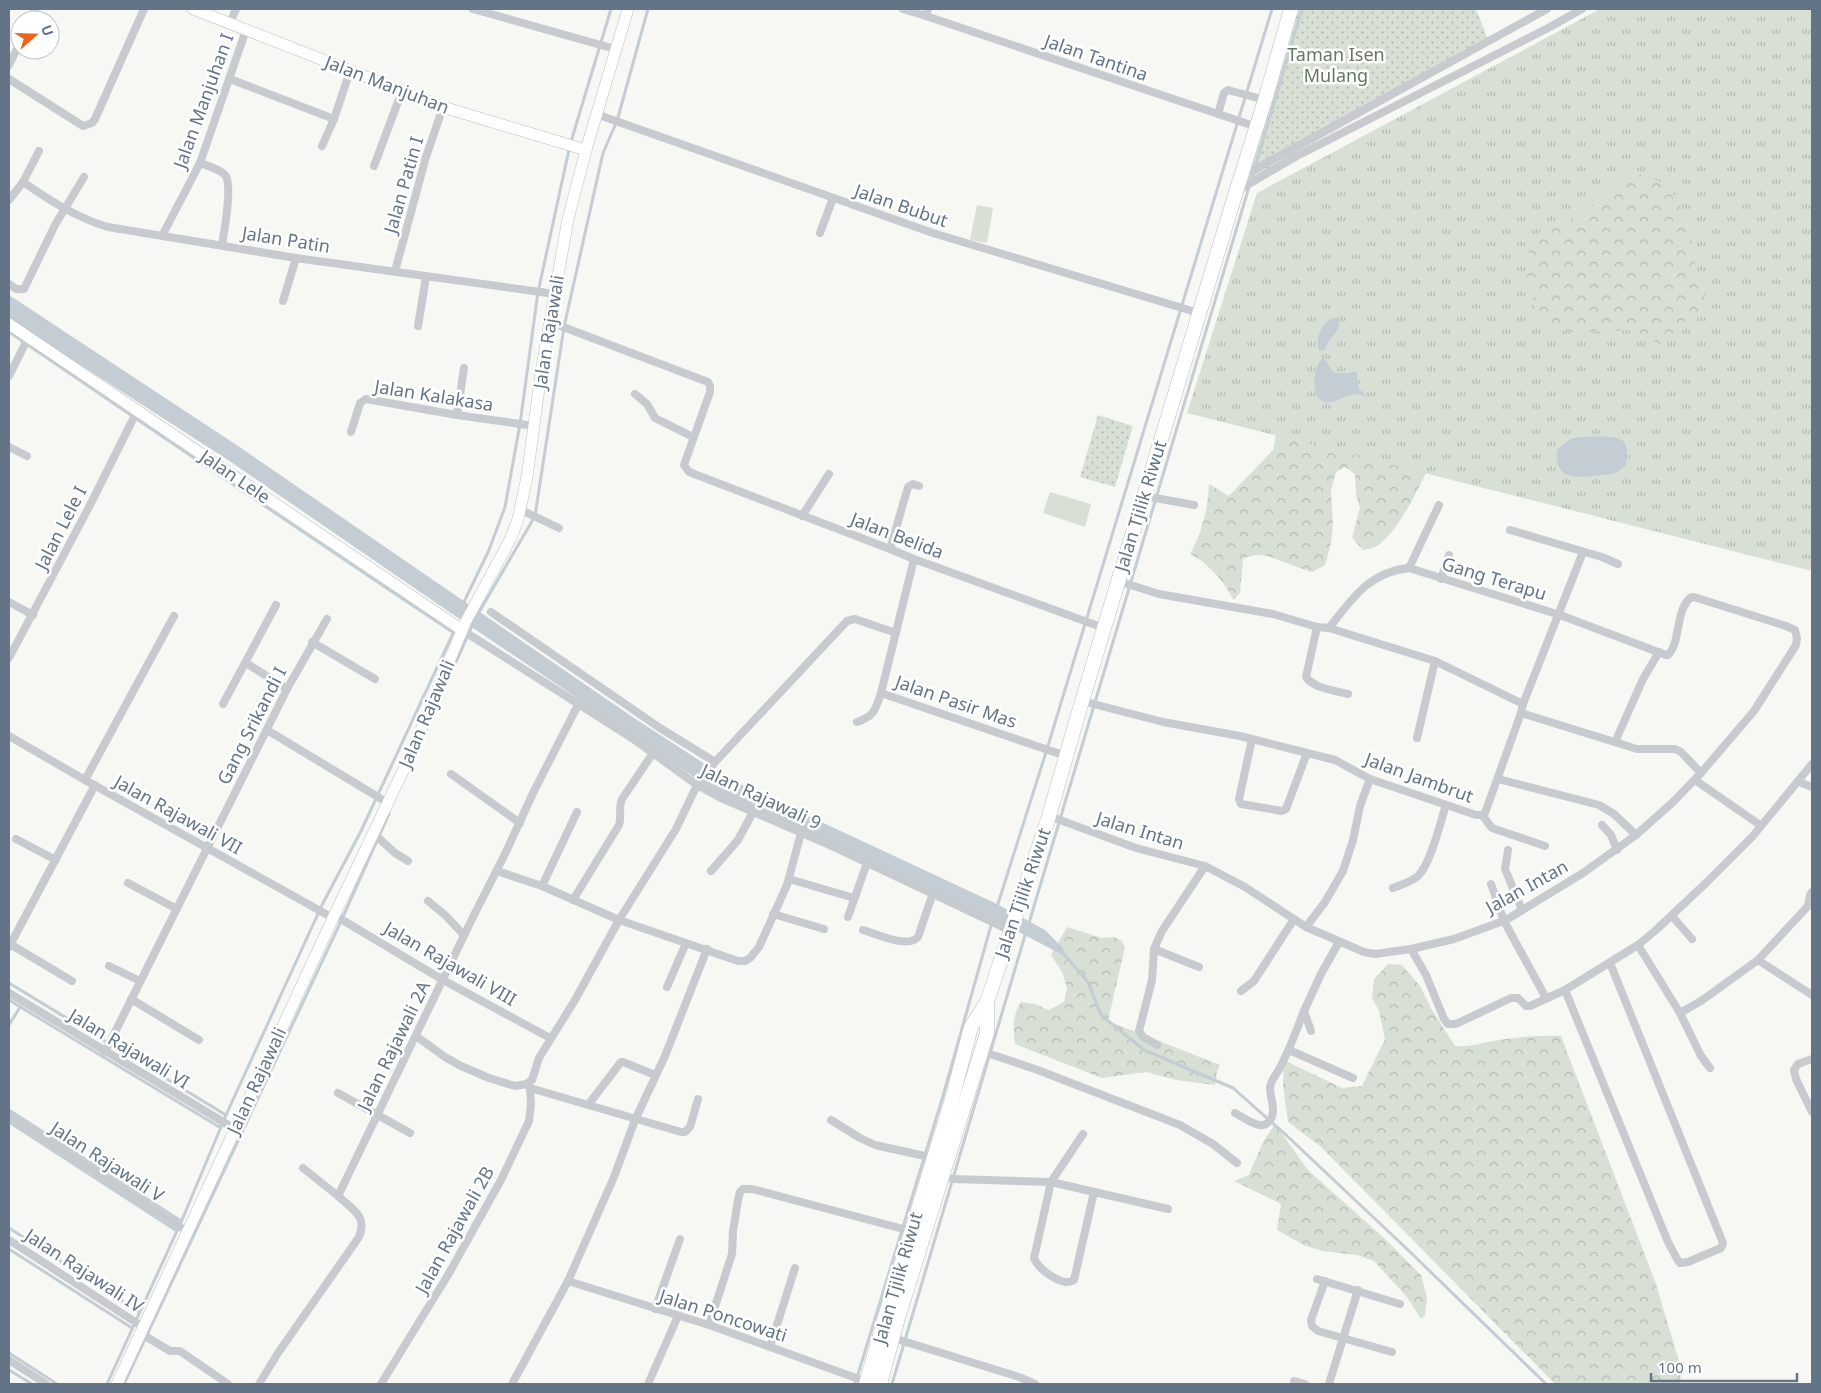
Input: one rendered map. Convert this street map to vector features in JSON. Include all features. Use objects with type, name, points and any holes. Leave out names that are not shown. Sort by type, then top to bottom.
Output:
[{"type":"highway","name":"Jalan Tjilik Riwut","points":[[871,1384],[942,1176],[981,1051],[986,1033],[987,1002],[1049,816],[1118,581],[1236,192],[1266,100],[1292,9]]},
{"type":"highway","name":"Jalan Tjilik Riwut","points":[[887,1336],[911,1231],[971,1027],[987,1002]]},
{"type":"main road","name":"Jalan Manjuhan","points":[[193,9],[443,107],[586,150]]},
{"type":"main road","name":"Jalan Rajawali","points":[[117,1384],[139,1326],[227,1125],[334,917],[373,834],[380,798],[411,754],[463,626],[511,538],[521,510],[568,219],[596,114],[628,9]]},
{"type":"main road","name":"Jalan Lele","points":[[9,324],[137,411],[463,626]]},
{"type":"street","points":[[9,79],[83,126],[89,125],[95,119],[144,9]]},
{"type":"street","points":[[230,23],[236,9]]},
{"type":"street","points":[[473,9],[615,49]]},
{"type":"street","name":"Jalan Tantina","points":[[903,9],[927,12],[1257,128]]},
{"type":"street","points":[[1243,170],[1252,171],[1547,9]]},
{"type":"street","points":[[1236,192],[1295,157],[1582,9]]},
{"type":"street","name":"Jalan Manjuhan I","points":[[162,236],[200,163],[246,30]]},
{"type":"street","points":[[322,146],[334,119],[350,71]]},
{"type":"street","points":[[230,78],[334,119]]},
{"type":"street","points":[[1218,114],[1224,93],[1228,90],[1266,100]]},
{"type":"street","points":[[374,166],[402,92]]},
{"type":"street","name":"Jalan Patin I","points":[[395,271],[423,167],[443,107]]},
{"type":"street","name":"Jalan Bubut","points":[[596,114],[940,236],[1199,313]]},
{"type":"street","points":[[9,200],[23,182],[39,151]]},
{"type":"street","points":[[200,163],[212,167],[226,176],[229,186],[222,245]]},
{"type":"street","points":[[9,284],[16,289],[24,289],[44,246],[84,177]]},
{"type":"street","name":"Jalan Patin","points":[[23,182],[65,208],[94,223],[296,258],[555,294]]},
{"type":"street","points":[[820,233],[834,198]]},
{"type":"street","points":[[283,301],[296,258]]},
{"type":"street","points":[[418,326],[426,277]]},
{"type":"street","points":[[550,322],[706,380],[710,384],[710,389],[693,437],[655,418],[647,404],[635,394]]},
{"type":"street","points":[[9,376],[28,338]]},
{"type":"street","points":[[457,415],[464,368]]},
{"type":"street","name":"Jalan Kalakasa","points":[[352,432],[360,403],[366,399],[534,426]]},
{"type":"street","name":"Jalan Lele I","points":[[9,658],[33,615],[137,411]]},
{"type":"street","name":"Jalan Belida","points":[[693,437],[684,466],[689,472],[890,549],[914,560],[1104,628]]},
{"type":"street","points":[[9,447],[27,456]]},
{"type":"street","points":[[802,516],[829,474]]},
{"type":"street","points":[[890,549],[908,487],[913,484],[919,486]]},
{"type":"street","points":[[1144,496],[1194,505]]},
{"type":"street","points":[[1329,628],[1355,595],[1379,575],[1397,569],[1409,568],[1439,505]]},
{"type":"street","points":[[521,510],[559,528]]},
{"type":"street","points":[[1510,530],[1602,557],[1618,564]]},
{"type":"street","name":"Jalan Jambrut","points":[[1082,701],[1163,722],[1252,739],[1335,760],[1370,779],[1465,813],[1482,815],[1485,813],[1523,704],[1584,552]]},
{"type":"street","points":[[1441,579],[1449,555]]},
{"type":"street","name":"Jalan Pasir Mas","points":[[914,560],[881,693],[1066,756]]},
{"type":"street","name":"Gang Terapu","points":[[1409,568],[1560,615],[1668,655]]},
{"type":"street","points":[[1118,581],[1160,594],[1272,614],[1317,627],[1329,628],[1436,661],[1523,704]]},
{"type":"street","name":"Jalan Intan","points":[[1049,816],[1136,848],[1206,866],[1245,887],[1306,927],[1364,952],[1374,954],[1454,938],[1504,921],[1583,873],[1636,835],[1695,780],[1726,741],[1754,711],[1796,645],[1798,638],[1795,630],[1786,626],[1694,597],[1686,601],[1679,618],[1672,650],[1668,655]]},
{"type":"street","points":[[9,602],[33,615]]},
{"type":"street","points":[[223,704],[276,605]]},
{"type":"street","points":[[491,612],[713,765]]},
{"type":"street","points":[[85,780],[174,616]]},
{"type":"street","name":"Gang Srikandi I","points":[[105,1052],[286,689],[327,619]]},
{"type":"street","points":[[528,1086],[532,1080],[539,1058],[550,1038],[594,968],[618,920],[676,829],[698,783],[847,621],[855,619],[896,633]]},
{"type":"street","name":"Jalan Rajawali 9","points":[[463,626],[698,783],[801,834],[934,893],[1015,920]]},
{"type":"street","points":[[1317,627],[1306,677],[1309,681],[1348,694]]},
{"type":"street","points":[[312,642],[375,679]]},
{"type":"street","points":[[1615,742],[1643,679],[1659,652]]},
{"type":"street","points":[[1417,738],[1436,661]]},
{"type":"street","points":[[246,663],[286,689]]},
{"type":"street","points":[[857,722],[872,716],[876,710],[881,693]]},
{"type":"street","name":"Jalan Rajawali 2A","points":[[338,1196],[579,703]]},
{"type":"street","points":[[1521,713],[1638,749],[1675,749],[1681,752],[1701,773]]},
{"type":"street","points":[[267,730],[380,798]]},
{"type":"street","name":"Jalan Rajawali VII","points":[[9,736],[313,909],[334,917]]},
{"type":"street","points":[[1252,739],[1239,799],[1241,804],[1282,811],[1286,810],[1307,753]]},
{"type":"street","points":[[573,900],[619,825],[622,799],[653,753]]},
{"type":"street","points":[[1411,948],[1426,975],[1444,1019],[1448,1024],[1456,1024],[1511,998],[1518,998],[1526,1006],[1565,990],[1638,945],[1672,916],[1752,837],[1812,764]]},
{"type":"street","points":[[450,774],[520,823]]},
{"type":"street","points":[[1306,927],[1325,902],[1343,871],[1353,840],[1360,806],[1370,779]]},
{"type":"street","points":[[1498,779],[1599,805],[1614,814],[1636,835]]},
{"type":"street","points":[[1695,780],[1760,825]]},
{"type":"street","points":[[1799,782],[1812,787]]},
{"type":"street","points":[[72,981],[9,946],[95,785]]},
{"type":"street","points":[[1393,888],[1412,880],[1424,868],[1446,805]]},
{"type":"street","points":[[542,886],[577,812]]},
{"type":"street","points":[[711,871],[738,840],[754,812]]},
{"type":"street","points":[[1482,815],[1492,828],[1546,846]]},
{"type":"street","points":[[1602,826],[1611,835],[1617,850]]},
{"type":"street","points":[[373,834],[395,854],[408,861]]},
{"type":"street","points":[[497,872],[542,886],[618,920],[738,961],[745,961],[759,947],[789,879],[801,834]]},
{"type":"street","points":[[16,839],[56,860]]},
{"type":"street","points":[[1508,850],[1505,870],[1522,910]]},
{"type":"street","points":[[848,917],[867,863]]},
{"type":"street","points":[[1157,1045],[1143,1037],[1139,1031],[1152,980],[1154,949],[1162,931],[1206,866]]},
{"type":"street","points":[[789,879],[854,898]]},
{"type":"street","points":[[128,882],[177,909]]},
{"type":"street","points":[[1491,884],[1504,921],[1546,998]]},
{"type":"street","points":[[1680,1013],[1701,1001],[1758,960],[1808,906],[1812,892]]},
{"type":"street","points":[[863,930],[905,943],[916,940],[934,893]]},
{"type":"street","points":[[428,901],[445,915],[464,935],[463,937]]},
{"type":"street","points":[[773,914],[824,929]]},
{"type":"street","points":[[1672,916],[1692,940]]},
{"type":"street","name":"Jalan Rajawali VIII","points":[[334,917],[443,980],[550,1038]]},
{"type":"street","points":[[1241,991],[1254,981],[1294,919]]},
{"type":"street","points":[[1235,1113],[1259,1126],[1265,1125],[1270,1120],[1273,1110],[1270,1088],[1289,1050],[1320,974],[1339,942]]},
{"type":"street","points":[[667,987],[686,943]]},
{"type":"street","points":[[1638,945],[1680,1013],[1701,1056],[1710,1068]]},
{"type":"street","points":[[512,1384],[568,1280],[614,1177],[635,1120],[665,1056],[707,949]]},
{"type":"street","points":[[1154,949],[1199,967]]},
{"type":"street","points":[[1758,960],[1812,995]]},
{"type":"street","points":[[1565,990],[1668,1242],[1677,1259],[1680,1262],[1688,1262],[1721,1248],[1723,1243],[1610,963]]},
{"type":"street","points":[[109,966],[140,981]]},
{"type":"street","points":[[9,1004],[11,994]]},
{"type":"street","name":"Jalan Rajawali VI","points":[[11,994],[227,1125]]},
{"type":"street","points":[[131,998],[199,1040]]},
{"type":"street","points":[[1304,1011],[1310,1031]]},
{"type":"street","points":[[416,1036],[445,1057],[489,1078],[516,1086],[528,1086],[676,1132],[684,1132],[690,1126],[698,1099]]},
{"type":"street","points":[[1289,1050],[1353,1078]]},
{"type":"street","points":[[981,1051],[1036,1069],[1180,1126],[1214,1144],[1237,1163]]},
{"type":"street","points":[[1812,1059],[1798,1064],[1794,1070],[1796,1079],[1812,1112]]},
{"type":"street","points":[[588,1105],[621,1062],[655,1075]]},
{"type":"street","name":"Jalan Rajawali 2B","points":[[381,1384],[448,1275],[501,1180],[529,1121],[531,1104],[528,1086]]},
{"type":"street","points":[[338,1093],[410,1133]]},
{"type":"street","name":"Jalan Rajawali V","points":[[9,1116],[182,1229]]},
{"type":"street","points":[[831,1120],[875,1145],[934,1158]]},
{"type":"street","points":[[1083,1134],[1051,1182],[1034,1258],[1042,1270],[1065,1282],[1070,1283],[1074,1280],[1094,1192]]},
{"type":"street","points":[[259,1384],[278,1353],[360,1237],[363,1229],[362,1220],[358,1213],[303,1168]]},
{"type":"street","points":[[942,1176],[953,1179],[1051,1182],[1168,1209]]},
{"type":"street","points":[[709,1325],[732,1254],[738,1200],[743,1189],[752,1189],[911,1231]]},
{"type":"street","points":[[655,1309],[680,1239]]},
{"type":"street","name":"Jalan Rajawali IV","points":[[9,1240],[139,1326],[170,1351],[180,1351],[228,1384]]},
{"type":"street","points":[[770,1347],[795,1268]]},
{"type":"street","name":"Jalan Poncowati","points":[[568,1280],[709,1325],[871,1384]]},
{"type":"street","points":[[1392,1352],[1318,1331],[1312,1326],[1311,1320],[1321,1280],[1400,1304]]},
{"type":"street","points":[[1328,1384],[1358,1290]]},
{"type":"street","points":[[648,1384],[678,1316]]},
{"type":"street","points":[[887,1336],[1019,1377],[1035,1384]]},
{"type":"street","points":[[9,1360],[46,1384]]},
{"type":"street","points":[[1294,1381],[1305,1384]]},
{"type":"green space","name":"Taman Isen Mulang","points":[[1295,9],[1476,9],[1490,44],[1242,183]]},
{"type":"green space","points":[[1600,9],[1812,9],[1812,571],[1187,413],[1257,193]]},
{"type":"green space","points":[[1630,173],[1643,175],[1665,184],[1675,196],[1691,228],[1692,256],[1701,278],[1705,296],[1698,315],[1684,322],[1675,335],[1662,345],[1629,330],[1578,333],[1555,330],[1541,321],[1534,306],[1534,287],[1527,280],[1529,253],[1524,240],[1590,209],[1605,193]]},
{"type":"green space","points":[[977,205],[993,208],[987,243],[970,240]]},
{"type":"green space","points":[[1098,415],[1133,426],[1115,487],[1080,477]]},
{"type":"green space","points":[[1276,435],[1426,473],[1417,492],[1392,531],[1378,545],[1363,550],[1352,538],[1360,507],[1356,495],[1355,474],[1345,467],[1336,472],[1331,491],[1333,525],[1331,543],[1325,565],[1312,572],[1272,557],[1249,556],[1243,559],[1240,593],[1234,600],[1225,585],[1212,570],[1190,554],[1204,520],[1209,484],[1229,496],[1273,450]]},
{"type":"green space","points":[[1050,492],[1091,504],[1085,527],[1043,513]]},
{"type":"green space","points":[[1067,927],[1102,938],[1114,937],[1121,940],[1125,947],[1108,1021],[1220,1065],[1215,1085],[1176,1080],[1146,1072],[1102,1078],[1015,1044],[1014,1022],[1021,1002],[1035,1004],[1049,1010],[1064,1002],[1067,988],[1062,972],[1051,955]]},
{"type":"green space","points":[[1388,964],[1402,965],[1420,986],[1431,1008],[1455,1046],[1521,1037],[1561,1036],[1656,1284],[1681,1368],[1680,1384],[1555,1384],[1320,1146],[1288,1122],[1283,1085],[1284,1060],[1342,1088],[1362,1086],[1385,1039],[1379,1011],[1372,998],[1374,979]]},
{"type":"green space","points":[[1275,1124],[1308,1170],[1385,1239],[1421,1275],[1427,1298],[1425,1315],[1421,1319],[1407,1297],[1374,1261],[1357,1255],[1323,1251],[1306,1246],[1277,1230],[1281,1204],[1234,1181],[1249,1175],[1263,1142]]},
{"type":"shaded area","points":[[9,295],[238,446],[634,718],[725,777],[997,904],[1045,930],[1063,948],[1064,954],[992,918],[719,794],[228,460],[9,319]]},
{"type":"shaded area","points":[[1330,319],[1338,319],[1339,327],[1325,350],[1319,351],[1318,338],[1321,329]]},
{"type":"shaded area","points":[[1323,358],[1336,373],[1355,372],[1359,389],[1368,397],[1354,394],[1331,402],[1321,400],[1317,395],[1314,382],[1317,368]]},
{"type":"shaded area","points":[[1597,436],[1621,439],[1626,447],[1626,465],[1616,473],[1611,474],[1583,477],[1566,475],[1557,462],[1557,450],[1570,439]]},
{"type":"waterway","points":[[463,604],[489,550],[505,507],[520,424],[538,292],[570,145],[611,9]]},
{"type":"waterway","points":[[478,614],[535,516],[564,327],[603,153],[617,121],[648,9]]},
{"type":"waterway","points":[[997,907],[1047,749],[1272,9]]},
{"type":"waterway","points":[[1251,181],[1302,9]]},
{"type":"waterway","points":[[1029,923],[1249,187]]},
{"type":"waterway","points":[[9,332],[454,633]]},
{"type":"waterway","points":[[444,689],[473,624]]},
{"type":"waterway","points":[[107,1384],[182,1220],[226,1115],[322,905],[361,831],[455,629]]},
{"type":"waterway","points":[[124,1384],[342,919],[389,814]]},
{"type":"waterway","points":[[855,1384],[943,1096],[992,922]]},
{"type":"waterway","points":[[892,1384],[1026,932]]},
{"type":"waterway","points":[[1062,952],[1088,982],[1101,1015],[1144,1050],[1233,1088],[1285,1134],[1407,1249],[1546,1384]]},
{"type":"waterway","points":[[9,983],[226,1115]]},
{"type":"waterway","points":[[9,1000],[221,1128]]},
{"type":"waterway","points":[[9,1025],[20,1007]]},
{"type":"waterway","points":[[9,1110],[181,1221]]},
{"type":"waterway","points":[[9,1122],[177,1231]]},
{"type":"waterway","points":[[9,1228],[139,1312]]},
{"type":"waterway","points":[[9,1249],[132,1328]]},
{"type":"waterway","points":[[9,1353],[57,1384]]},
{"type":"waterway","points":[[9,1370],[32,1384]]}]
